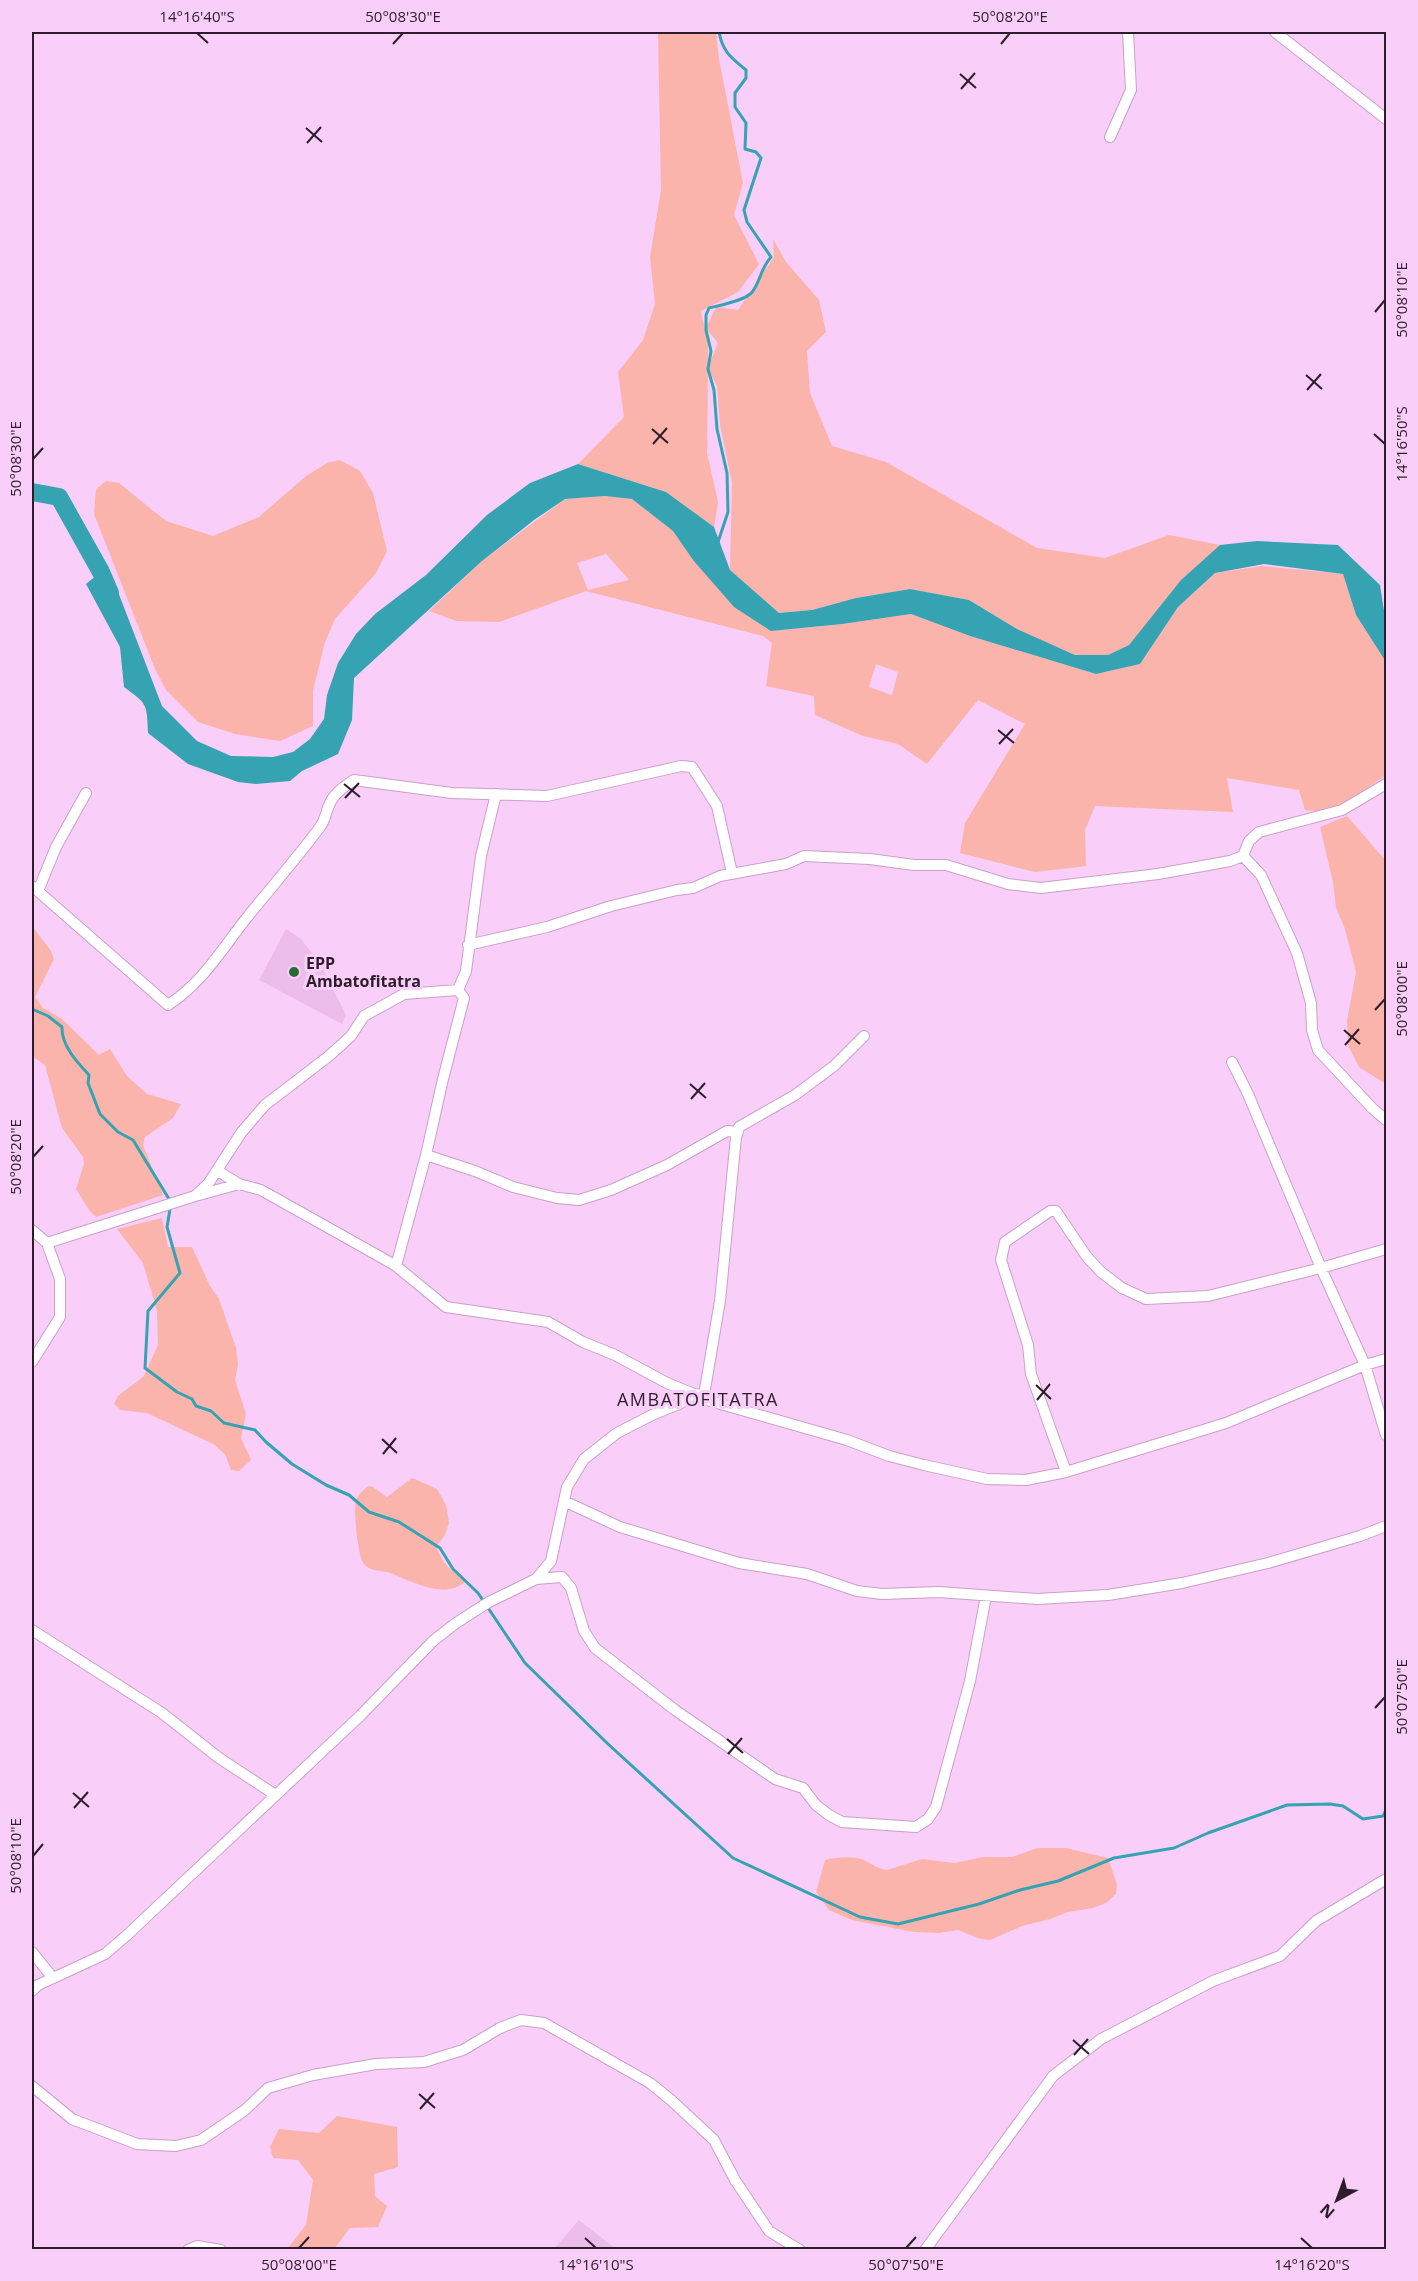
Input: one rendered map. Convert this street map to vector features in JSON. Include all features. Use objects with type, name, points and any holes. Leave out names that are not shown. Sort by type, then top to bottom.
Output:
[{"type":"street","points":[[1110,137],[1131,90],[1128,32]]},
{"type":"street","points":[[1275,32],[1386,119]]},
{"type":"street","points":[[86,793],[35,888],[168,1005],[181,997],[214,964],[244,922],[324,822],[330,802],[338,791],[354,780],[452,793],[547,796],[681,766],[692,767],[717,806],[732,873]]},
{"type":"street","points":[[468,945],[547,927],[612,906],[693,888],[732,873],[786,864],[804,856],[870,859],[914,865],[946,865],[1008,884],[1041,888],[1158,874],[1230,861],[1243,856],[1249,841],[1259,832],[1342,810],[1386,784]]},
{"type":"street","points":[[458,990],[466,971],[481,856],[496,794]]},
{"type":"street","points":[[1243,856],[1261,875],[1297,953],[1311,1003],[1312,1030],[1318,1050],[1386,1120]]},
{"type":"street","points":[[396,1266],[464,998],[458,990]]},
{"type":"street","points":[[195,1196],[208,1184],[241,1133],[266,1105],[329,1056],[351,1036],[364,1016],[404,994],[458,990]]},
{"type":"street","points":[[699,1395],[720,1301],[740,1127],[795,1095],[834,1066],[864,1036]]},
{"type":"street","points":[[1232,1062],[1365,1365],[1386,1435]]},
{"type":"street","points":[[426,1155],[475,1170],[513,1187],[557,1198],[579,1200],[611,1190],[667,1165],[727,1131],[738,1132]]},
{"type":"street","points":[[218,1171],[240,1184],[261,1190],[396,1266],[446,1307],[548,1322],[583,1342],[615,1355],[667,1383],[710,1401],[847,1440],[889,1456],[987,1479],[1026,1480],[1066,1472],[1226,1423],[1365,1365],[1386,1359]]},
{"type":"street","points":[[47,1243],[119,1218],[240,1184]]},
{"type":"street","points":[[1066,1472],[1031,1374],[1028,1345],[1001,1260],[1005,1242],[1050,1211],[1056,1211],[1087,1257],[1101,1272],[1122,1288],[1146,1299],[1208,1296],[1386,1249]]},
{"type":"street","points":[[32,1230],[47,1243],[60,1280],[60,1317],[32,1362]]},
{"type":"street","points":[[536,1579],[551,1561],[567,1487],[584,1459],[617,1433],[699,1395]]},
{"type":"street","points":[[564,1501],[620,1527],[739,1563],[807,1574],[857,1591],[882,1594],[939,1592],[1037,1599],[1108,1595],[1182,1583],[1268,1563],[1386,1526]]},
{"type":"street","points":[[32,1991],[38,1985],[105,1954],[360,1716],[433,1641],[489,1602],[536,1579],[562,1577],[571,1588],[584,1631],[595,1648],[675,1710],[775,1779],[803,1788],[816,1805],[842,1822],[916,1827],[928,1819],[936,1807],[970,1681],[987,1596]]},
{"type":"street","points":[[32,1630],[70,1652],[162,1713],[219,1758],[274,1794]]},
{"type":"street","points":[[925,2250],[1053,2076],[1101,2038],[1213,1981],[1280,1956],[1316,1921],[1386,1879]]},
{"type":"street","points":[[32,1952],[53,1978]]},
{"type":"street","points":[[32,2086],[72,2119],[137,2144],[176,2146],[201,2140],[245,2110],[268,2088],[313,2075],[376,2064],[424,2062],[463,2050],[500,2028],[521,2020],[544,2023],[650,2083],[671,2100],[714,2140],[735,2180],[769,2231],[800,2250]]},
{"type":"street","points":[[188,2250],[196,2246],[221,2250]]},
{"type":"shaded area","points":[[658,32],[716,32],[743,183],[734,215],[759,264],[738,292],[701,311],[708,344],[708,367],[718,343],[706,328],[716,307],[738,310],[774,257],[773,239],[786,262],[819,300],[826,332],[807,351],[810,393],[832,446],[886,462],[1037,548],[1105,558],[1169,535],[1220,545],[1181,580],[1129,645],[1108,655],[1075,655],[1017,629],[969,600],[910,589],[856,598],[812,610],[779,613],[730,570],[732,483],[720,425],[717,386],[708,368],[707,453],[718,502],[714,527],[666,492],[578,464],[624,417],[618,372],[643,340],[655,304],[650,257],[661,190]]},
{"type":"shaded area","points":[[340,460],[360,471],[373,493],[387,551],[376,573],[335,619],[325,642],[313,691],[313,726],[280,741],[235,734],[198,722],[166,690],[155,669],[94,514],[96,489],[106,481],[119,483],[166,521],[213,536],[259,517],[306,476],[327,463]]},
{"type":"shaded area","points":[[578,464],[666,492],[714,527],[730,570],[779,613],[812,610],[856,598],[910,589],[969,600],[1017,629],[1075,655],[1108,655],[1129,645],[1181,580],[1220,545],[1257,541],[1338,545],[1380,585],[1386,624],[1386,662],[1356,615],[1343,574],[1264,564],[1215,573],[1178,607],[1140,664],[1096,674],[970,636],[911,614],[771,631],[734,607],[693,560],[673,531],[632,499],[605,496],[565,499],[482,561],[354,678],[352,720],[338,754],[302,771],[290,781],[256,784],[238,782],[188,764],[148,733],[144,705],[124,687],[120,647],[86,584],[108,566],[162,706],[197,741],[231,756],[273,757],[293,752],[310,739],[324,719],[327,695],[338,663],[356,634],[375,614],[426,575],[487,515],[530,483]]},
{"type":"shaded area","points":[[605,496],[632,499],[673,531],[693,560],[771,631],[911,614],[970,636],[1096,674],[1140,664],[1178,607],[1215,573],[1262,566],[1343,574],[1356,615],[1386,662],[1386,775],[1359,794],[1325,812],[1305,810],[1299,790],[1227,778],[1233,812],[1095,806],[1085,830],[1086,866],[1035,872],[960,853],[965,823],[1025,724],[978,700],[927,764],[898,744],[863,736],[815,715],[814,696],[766,686],[772,643],[763,636],[586,591],[499,622],[456,621],[429,611],[482,561],[565,499]],"holes":[[[606,554],[629,580],[588,590],[577,563]],[[876,664],[898,672],[892,695],[869,687]]]},
{"type":"shaded area","points":[[1347,816],[1386,861],[1386,1084],[1359,1067],[1348,1045],[1347,1021],[1356,972],[1345,929],[1336,907],[1333,882],[1320,827]]},
{"type":"shaded area","points":[[32,926],[51,951],[54,959],[35,997],[43,1008],[62,1019],[99,1055],[110,1049],[127,1076],[147,1094],[181,1104],[173,1118],[145,1137],[143,1145],[163,1195],[96,1217],[76,1189],[84,1164],[83,1157],[62,1128],[45,1065],[32,1056]]},
{"type":"shaded area","name":"EPP Ambatofitatra","points":[[286,929],[301,939],[321,965],[346,1015],[342,1024],[259,980]]},
{"type":"shaded area","points":[[162,1218],[168,1247],[192,1247],[210,1286],[219,1299],[236,1348],[238,1365],[235,1380],[246,1414],[241,1438],[251,1460],[239,1471],[231,1470],[225,1454],[213,1444],[147,1413],[121,1410],[114,1404],[118,1396],[144,1376],[158,1345],[157,1311],[143,1263],[117,1229]]},
{"type":"shaded area","points":[[412,1478],[437,1489],[446,1505],[449,1523],[445,1535],[436,1547],[444,1563],[465,1582],[456,1587],[437,1589],[428,1587],[369,1568],[362,1560],[356,1523],[355,1506],[358,1497],[368,1486],[387,1497]]},
{"type":"shaded area","points":[[1038,1848],[1066,1848],[1108,1858],[1117,1885],[1116,1894],[1106,1903],[1093,1908],[1068,1912],[1022,1926],[990,1940],[958,1930],[939,1933],[914,1932],[852,1920],[829,1910],[816,1892],[825,1860],[829,1859],[845,1857],[860,1859],[887,1870],[922,1859],[955,1863],[983,1857],[1012,1857]]},
{"type":"shaded area","points":[[337,2116],[397,2127],[398,2167],[374,2174],[375,2196],[387,2206],[378,2227],[350,2228],[334,2249],[287,2249],[306,2225],[313,2180],[298,2160],[273,2158],[270,2147],[279,2129],[319,2133]]},
{"type":"shaded area","points":[[579,2220],[616,2249],[554,2249]]},
{"type":"waterway","points":[[717,545],[728,512],[727,473],[717,429],[714,390],[708,369],[711,351],[706,330],[706,315],[709,308],[734,302],[750,294],[771,257],[747,222],[744,210],[761,158],[756,152],[745,149],[746,123],[735,107],[735,93],[746,78],[746,70],[726,50],[719,32]]},
{"type":"waterway","points":[[32,492],[59,497],[101,572],[110,593]]},
{"type":"waterway","points":[[32,1009],[48,1016],[62,1027],[67,1047],[89,1075],[88,1083],[100,1114],[118,1132],[133,1140],[169,1199]]},
{"type":"waterway","points":[[170,1209],[167,1227],[180,1273],[148,1311],[145,1368],[177,1392],[192,1399],[196,1406],[211,1411],[224,1423],[255,1430],[292,1464],[326,1485],[349,1495],[369,1512],[399,1522],[440,1548],[453,1569],[478,1593],[525,1663],[608,1744],[733,1858],[860,1917],[898,1924],[1058,1881],[1114,1858],[1174,1848],[1208,1833],[1287,1805],[1343,1806],[1363,1819],[1383,1816],[1386,1810]]},
{"type":"place","name":"EPP Ambatofitatra","points":[[294,972]]},
{"type":"district","name":"AMBATOFITATRA","points":[[698,1400]]}]
